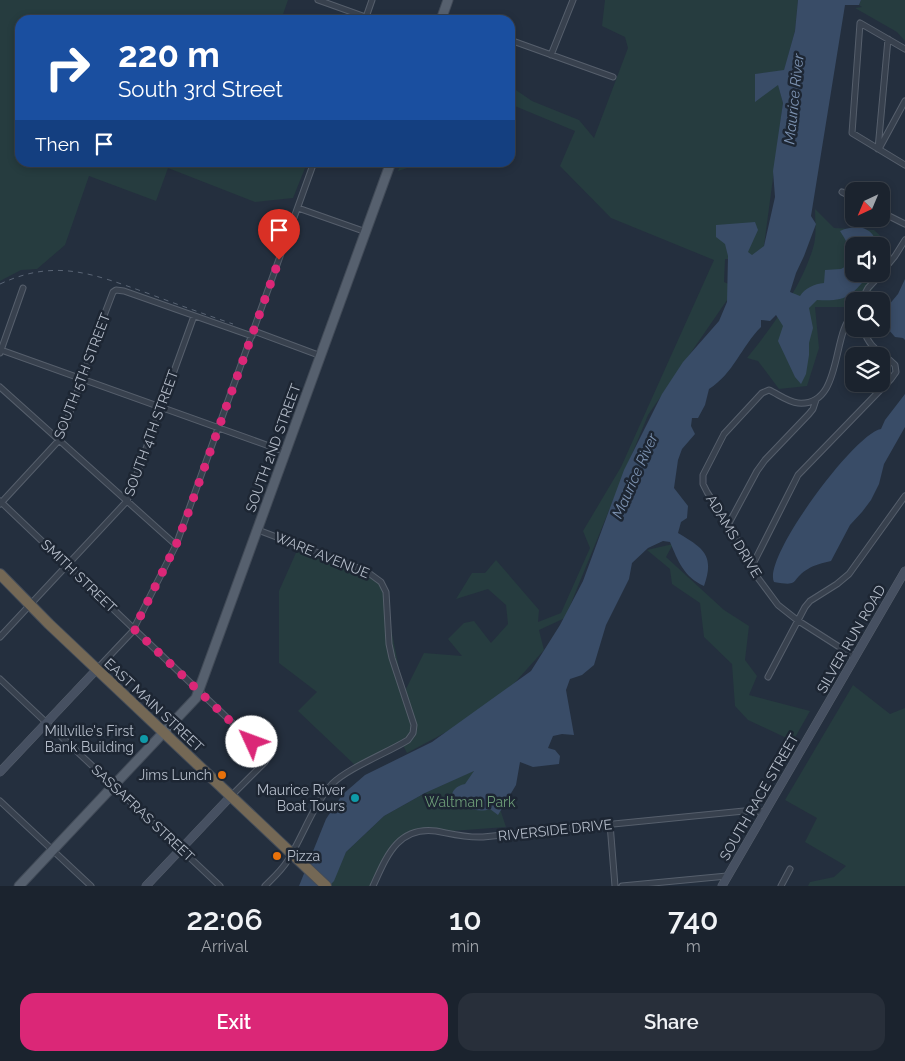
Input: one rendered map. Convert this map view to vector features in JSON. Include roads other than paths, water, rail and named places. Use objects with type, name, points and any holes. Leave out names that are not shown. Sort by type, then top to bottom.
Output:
[{"type":"highway","name":"EAST MAIN STREET","points":[[0,574],[30,605],[326,886]]},
{"type":"main road","points":[[443,15],[448,0]]},
{"type":"main road","name":"SOUTH 2ND STREET","points":[[19,886],[189,707],[199,691],[388,167]]},
{"type":"main road","name":"SILVER RUN ROAD","points":[[818,720],[905,572]]},
{"type":"main road","points":[[0,772],[97,669]]},
{"type":"main road","name":"SOUTH RACE STREET","points":[[722,886],[818,720]]},
{"type":"main road","points":[[146,886],[232,796]]},
{"type":"street","points":[[318,0],[355,15]]},
{"type":"street","points":[[366,15],[372,0]]},
{"type":"street","points":[[551,55],[572,0]]},
{"type":"street","points":[[905,49],[860,23],[852,133],[905,165]]},
{"type":"street","points":[[878,149],[888,39]]},
{"type":"street","points":[[515,42],[613,77]]},
{"type":"street","points":[[878,149],[905,101]]},
{"type":"street","points":[[97,669],[134,629],[176,545],[312,167]]},
{"type":"street","points":[[298,208],[366,232]]},
{"type":"street","points":[[890,216],[905,224]]},
{"type":"street","points":[[890,263],[905,240]]},
{"type":"street","points":[[866,292],[874,282]]},
{"type":"street","points":[[24,288],[1,352],[286,452]]},
{"type":"street","name":"SOUTH 5TH STREET","points":[[0,503],[59,441],[113,292],[118,290],[194,316]]},
{"type":"street","points":[[194,316],[321,356]]},
{"type":"street","name":"SOUTH 4TH STREET","points":[[0,637],[127,502],[194,316]]},
{"type":"street","points":[[728,525],[761,466],[809,414],[816,400],[828,385],[845,328]]},
{"type":"street","points":[[753,564],[798,475],[896,372],[895,365],[873,349],[865,337]]},
{"type":"street","points":[[0,388],[176,545]]},
{"type":"street","name":"ADAMS DRIVE","points":[[816,400],[796,403],[769,390],[762,393],[724,434],[703,475],[703,484],[753,564],[758,578],[778,605],[797,620],[855,656]]},
{"type":"street","points":[[768,677],[797,620],[810,601],[849,574],[905,496]]},
{"type":"street","name":"SMITH STREET","points":[[0,503],[266,755],[265,762],[232,796]]},
{"type":"street","name":"WARE AVENUE","points":[[258,530],[366,571],[381,582],[387,597],[392,658],[414,725],[414,730],[408,740],[348,773],[333,784],[318,804],[287,862],[265,886]]},
{"type":"street","name":"SASSAFRAS STREET","points":[[0,679],[220,886]]},
{"type":"street","points":[[0,801],[91,886]]},
{"type":"street","name":"RIVERSIDE DRIVE","points":[[373,886],[388,854],[396,844],[410,834],[418,832],[435,831],[469,838],[744,811],[765,812]]},
{"type":"street","points":[[610,824],[615,886]]},
{"type":"street","points":[[781,886],[790,869]]},
{"type":"street","points":[[622,886],[728,876]]},
{"type":"water","name":"Maurice River","points":[[798,0],[861,0],[859,5],[845,5],[811,216],[816,224],[790,292],[800,296],[810,287],[824,283],[825,270],[841,269],[845,267],[845,282],[863,282],[853,292],[845,292],[845,297],[835,300],[817,300],[809,308],[813,328],[809,343],[806,374],[801,384],[795,377],[778,341],[783,326],[776,315],[770,321],[761,320],[761,327],[731,368],[718,383],[709,389],[705,405],[698,418],[692,418],[691,426],[695,434],[682,449],[678,460],[674,488],[688,506],[687,518],[681,522],[678,533],[700,548],[707,560],[708,567],[704,586],[691,578],[687,573],[679,562],[670,542],[663,541],[648,548],[632,563],[629,579],[606,625],[594,665],[582,675],[570,679],[566,690],[574,735],[562,734],[553,736],[548,748],[555,750],[560,756],[559,764],[533,767],[520,762],[516,785],[498,815],[490,809],[475,810],[451,799],[455,789],[465,784],[474,771],[425,793],[384,816],[346,852],[334,881],[329,886],[299,886],[326,819],[342,795],[365,775],[432,742],[531,671],[560,625],[583,581],[624,470],[662,394],[683,362],[719,321],[727,302],[728,256],[725,244],[716,237],[716,225],[755,222],[758,230],[748,252],[752,255],[764,246],[775,197],[773,171],[783,103],[778,85],[755,102],[755,74],[784,70],[795,31]]},
{"type":"water","points":[[864,228],[874,237],[845,237],[845,239],[840,231]]},
{"type":"water","points":[[905,279],[905,340],[895,337],[890,331],[890,304],[898,294]]},
{"type":"water","points":[[905,394],[905,427],[884,464],[879,484],[871,500],[850,525],[831,561],[810,568],[792,583],[774,582],[774,569],[782,549],[813,498],[852,451],[868,436],[881,429],[885,420]]},
{"type":"railway","points":[[0,284],[20,276],[57,270],[92,275],[233,324]]},
{"type":"place","name":"Millville's First Bank Building","points":[[144,739]]},
{"type":"place","name":"Jims Lunch","points":[[222,775]]},
{"type":"place","name":"Maurice River Boat Tours","points":[[355,798]]},
{"type":"place","name":"Pizza","points":[[277,856]]},
{"type":"park label","name":"Waltman Park","points":[[470,802]]}]
